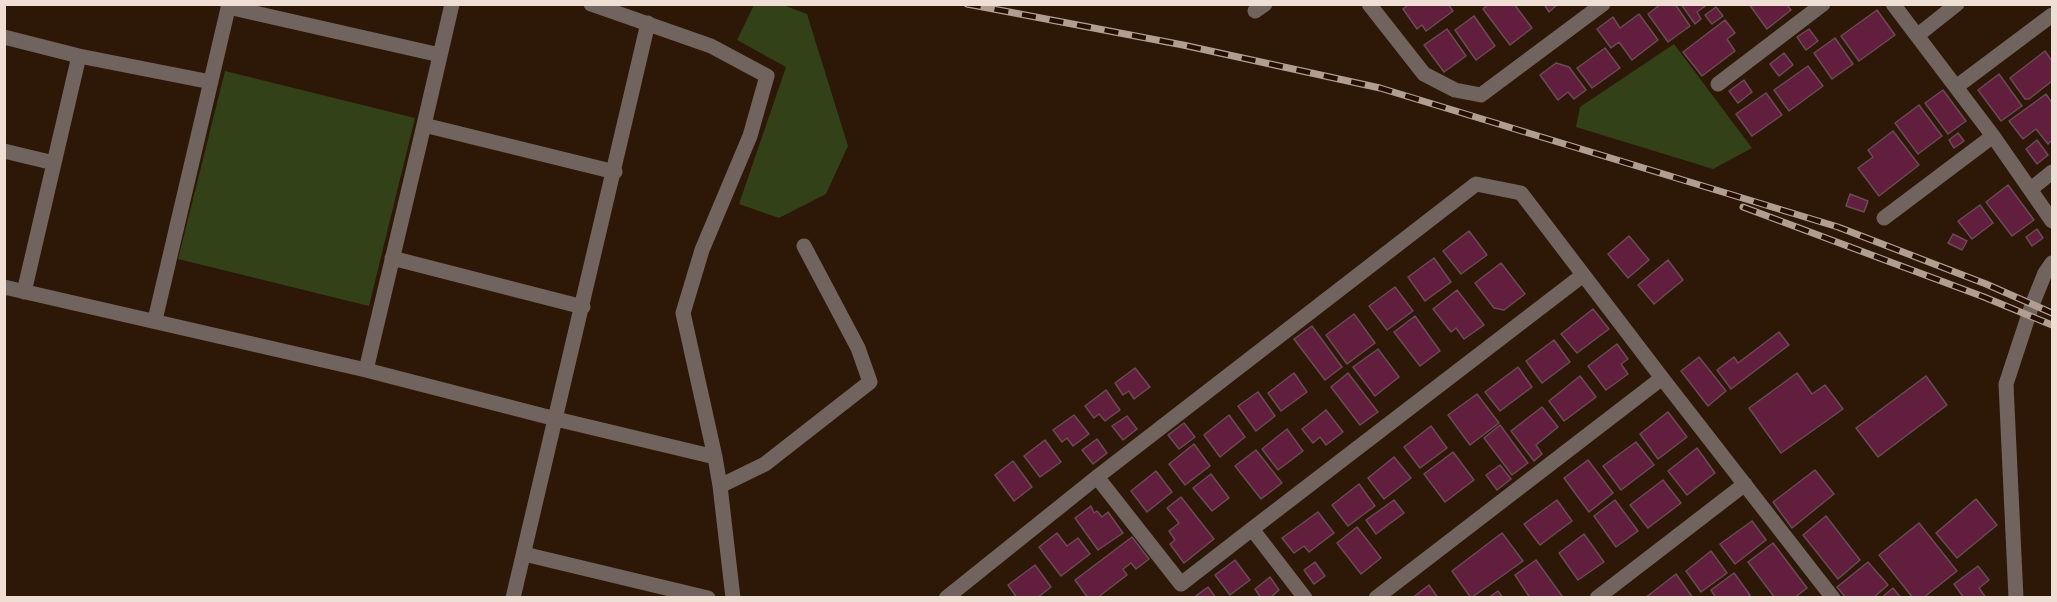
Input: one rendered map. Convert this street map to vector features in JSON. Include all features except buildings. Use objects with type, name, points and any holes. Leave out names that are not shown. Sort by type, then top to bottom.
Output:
[{"type":"street","points":[[366,370],[452,4]]},
{"type":"street","points":[[591,4],[711,46],[767,76],[750,136],[702,250],[683,313],[715,456],[733,597]]},
{"type":"street","points":[[1374,6],[1424,74],[1455,90],[1481,95],[1603,4]]},
{"type":"street","points":[[1718,84],[1823,4]]},
{"type":"street","points":[[1893,4],[1993,136],[2052,221]]},
{"type":"street","points":[[1918,35],[1957,4]]},
{"type":"street","points":[[155,320],[229,6],[440,55]]},
{"type":"street","points":[[1956,87],[2052,15]]},
{"type":"street","points":[[513,597],[615,172],[648,23]]},
{"type":"street","points":[[4,37],[79,56],[211,82]]},
{"type":"street","points":[[24,291],[79,56]]},
{"type":"street","points":[[424,125],[615,172]]},
{"type":"street","points":[[1884,218],[1993,136]]},
{"type":"street","points":[[4,151],[54,163]]},
{"type":"street","points":[[2031,189],[2052,172]]},
{"type":"street","points":[[947,597],[1097,477],[1476,184],[1521,192],[1828,596]]},
{"type":"street","points":[[720,486],[765,464],[870,382],[858,348],[804,246]]},
{"type":"street","points":[[392,258],[583,308]]},
{"type":"street","points":[[2016,597],[2006,384],[2032,305],[2045,273],[2052,263]]},
{"type":"street","points":[[1097,477],[1181,584],[1583,275]]},
{"type":"street","points":[[4,287],[366,370],[556,419],[715,456]]},
{"type":"street","points":[[1376,597],[1662,378]]},
{"type":"street","points":[[1597,597],[1745,484]]},
{"type":"street","points":[[1252,530],[1305,597]]},
{"type":"street","points":[[524,554],[708,597]]},
{"type":"green space","points":[[754,5],[783,5],[807,14],[848,146],[826,194],[779,218],[739,204],[786,67],[737,40]]},
{"type":"green space","points":[[1674,44],[1752,148],[1713,169],[1576,127],[1580,107]]},
{"type":"green space","points":[[225,71],[415,118],[369,306],[178,259]]},
{"type":"railway","points":[[967,4],[1183,45],[1380,88],[1838,227],[1986,284],[2052,313]]},
{"type":"railway","points":[[1743,207],[1984,297],[2052,325]]}]
